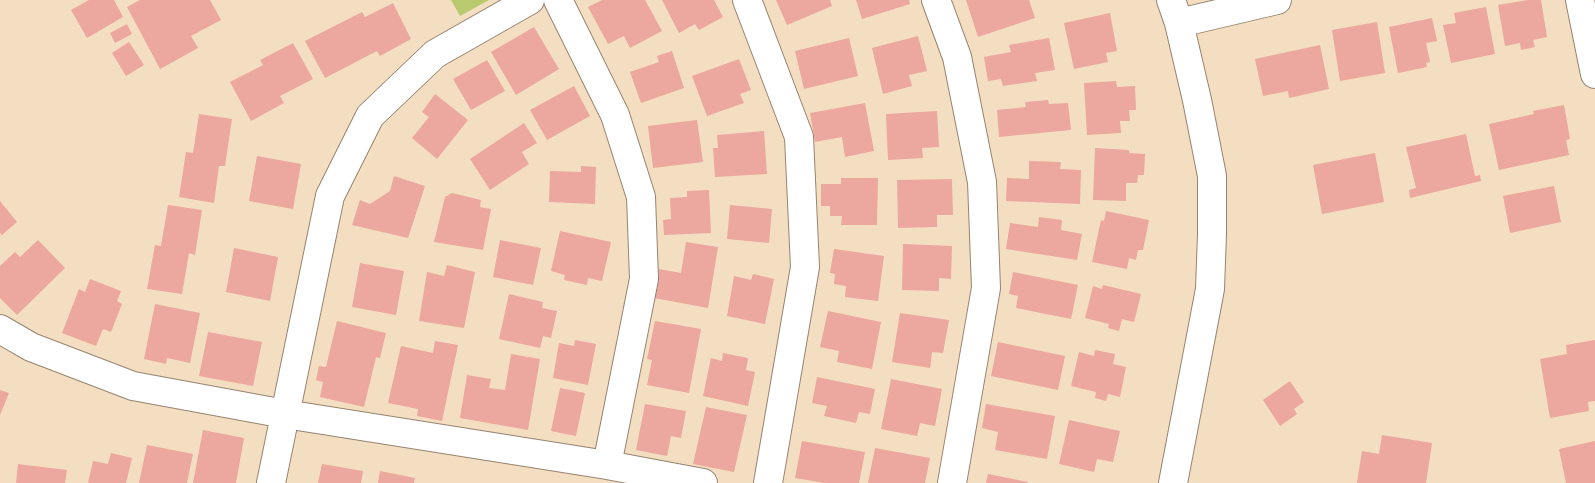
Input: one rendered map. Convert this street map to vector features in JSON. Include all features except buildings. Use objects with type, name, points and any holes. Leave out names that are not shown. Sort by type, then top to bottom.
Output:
[{"type":"street","points":[[270,483],[330,196],[370,116],[435,54],[530,0]]},
{"type":"street","points":[[558,0],[615,115],[641,197],[644,279],[606,465]]},
{"type":"street","points":[[747,0],[799,137],[806,267],[768,483]]},
{"type":"street","points":[[936,0],[957,57],[982,182],[986,288],[952,483]]},
{"type":"street","points":[[1174,483],[1210,289],[1212,234],[1212,176],[1197,100],[1175,12],[1277,0]]},
{"type":"street","points":[[1580,0],[1595,74]]},
{"type":"street","points":[[0,329],[31,347],[132,386],[285,414],[606,465],[703,483]]},
{"type":"green space","points":[[451,0],[489,0],[460,16]]}]
